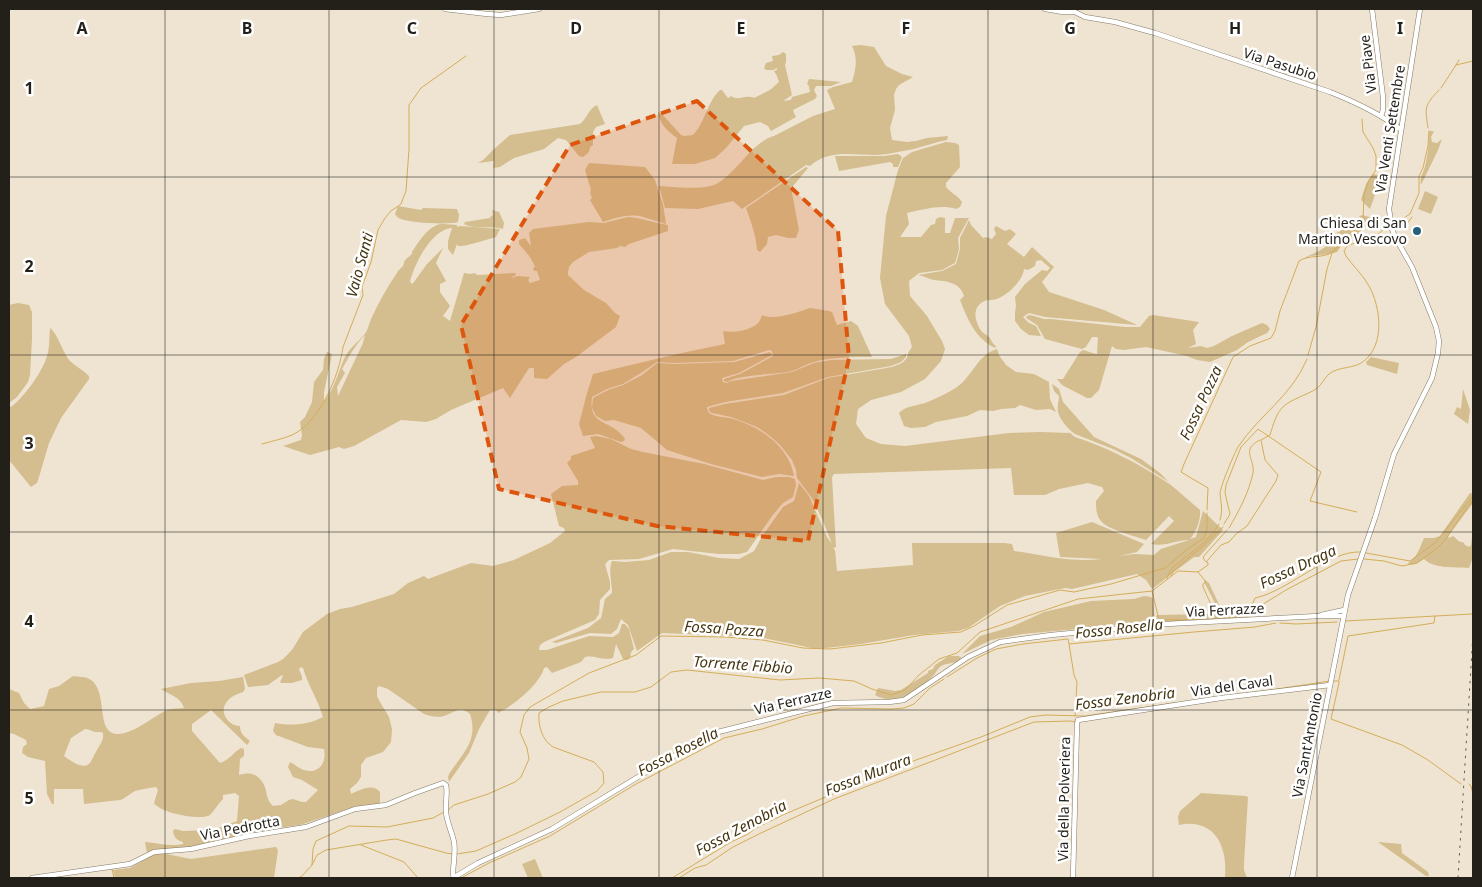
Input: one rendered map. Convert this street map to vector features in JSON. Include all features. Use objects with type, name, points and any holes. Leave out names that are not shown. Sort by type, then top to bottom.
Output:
[{"type":"street","points":[[445,9],[487,14],[539,9]]},
{"type":"street","name":"Via Pasubio","points":[[1045,9],[1058,12],[1081,12],[1083,9],[1089,18]]},
{"type":"street","points":[[1058,12],[1066,9]]},
{"type":"street","name":"Via Piave","points":[[1372,9],[1383,97],[1381,116]]},
{"type":"street","name":"Via Venti Settembre","points":[[1343,616],[1376,518],[1394,454],[1432,378],[1438,353],[1438,336],[1430,312],[1412,267],[1395,237],[1389,209],[1420,9]]},
{"type":"street","name":"Via Pasubio","points":[[1075,11],[1089,18],[1115,22],[1168,37],[1330,92],[1356,102],[1400,129]]},
{"type":"street","points":[[1319,616],[1344,610]]},
{"type":"street","points":[[1319,616],[1343,616]]},
{"type":"street","name":"Via Ferrazze","points":[[454,877],[478,863],[552,828],[718,732],[833,703],[900,701],[910,697],[968,657],[1000,642],[1166,624],[1319,616]]},
{"type":"street","name":"Via Sant'Antonio","points":[[1292,878],[1343,616]]},
{"type":"street","name":"Via del Caval","points":[[1078,720],[1221,698],[1330,685]]},
{"type":"street","name":"Via della Polveriera","points":[[1074,878],[1078,720]]},
{"type":"street","name":"Via Pedrotta","points":[[32,878],[130,864],[154,852],[191,849],[306,826],[363,807],[386,805],[443,783],[447,788],[446,811],[454,841],[454,877]]},
{"type":"highlighted area","points":[[697,101],[838,231],[849,358],[808,541],[657,526],[499,489],[461,325],[570,145]]},
{"type":"shaded area","points":[[852,46],[874,47],[886,66],[913,77],[899,85],[894,95],[895,110],[890,128],[892,140],[907,142],[948,136],[947,140],[887,154],[837,154],[828,156],[810,166],[806,165],[742,209],[733,201],[698,209],[665,208],[659,186],[695,188],[714,185],[730,174],[751,151],[766,139],[813,116],[835,109],[827,90],[852,82],[856,64]]},
{"type":"shaded area","points":[[783,52],[786,54],[785,65],[792,95],[783,101],[791,100],[792,97],[810,92],[807,84],[809,79],[841,82],[831,86],[816,86],[814,90],[817,96],[815,99],[793,110],[796,117],[771,131],[768,126],[760,122],[744,126],[715,158],[695,164],[672,164],[677,138],[664,127],[658,112],[681,135],[693,135],[712,100],[720,90],[728,98],[731,96],[734,98],[754,98],[770,90],[779,82],[774,71],[777,68],[766,70],[764,68],[766,63],[773,61],[772,56]]},
{"type":"shaded area","points":[[597,105],[605,124],[596,127],[593,132],[593,145],[583,157],[579,156],[566,140],[558,138],[544,149],[514,158],[500,167],[493,168],[494,161],[478,163],[510,135],[580,124]]},
{"type":"shaded area","points":[[1429,131],[1434,131],[1431,137],[1432,142],[1437,143],[1442,139],[1421,185],[1428,150]]},
{"type":"shaded area","points":[[946,142],[959,145],[960,167],[946,183],[946,187],[962,202],[960,207],[956,209],[938,207],[907,213],[909,224],[900,237],[921,237],[931,225],[935,224],[936,219],[940,217],[945,218],[945,233],[950,233],[955,218],[969,218],[958,238],[959,249],[955,263],[942,270],[919,273],[909,281],[910,296],[927,316],[942,341],[945,349],[941,361],[925,379],[901,392],[871,400],[858,409],[856,424],[866,438],[881,444],[905,446],[1009,433],[1070,433],[1075,437],[1111,451],[1145,469],[1168,483],[1200,510],[1198,526],[1190,539],[1196,537],[1203,511],[1223,530],[1199,557],[1194,557],[1152,589],[1146,580],[1137,574],[1072,589],[1065,588],[1025,596],[1000,606],[968,628],[958,631],[914,635],[817,649],[758,637],[662,633],[637,651],[628,625],[621,619],[617,629],[611,634],[590,633],[556,643],[552,642],[588,628],[601,618],[605,599],[612,593],[610,573],[612,561],[649,560],[671,552],[688,552],[719,558],[739,559],[754,551],[783,507],[794,501],[799,483],[809,496],[832,544],[812,498],[797,478],[792,460],[780,445],[757,427],[731,417],[712,413],[709,411],[709,408],[784,395],[828,378],[892,367],[902,363],[907,358],[912,347],[909,336],[885,304],[880,278],[886,216],[898,170],[903,158],[912,152]],"holes":[[[1011,468],[1014,495],[1045,495],[1059,489],[1088,483],[1102,487],[1104,491],[1096,501],[1097,511],[1101,521],[1109,527],[1146,540],[1169,516],[1174,521],[1151,544],[1161,545],[1189,540],[1161,549],[1154,555],[1134,554],[1119,556],[1137,552],[1144,544],[1092,522],[1056,533],[1060,557],[1102,559],[1069,559],[1014,551],[1012,544],[1004,543],[912,543],[913,565],[837,571],[835,550],[833,548],[836,547],[832,477],[834,474]]]},
{"type":"shaded area","points":[[898,154],[902,157],[898,167],[893,167],[893,164],[890,162],[839,171],[835,156],[884,156]]},
{"type":"shaded area","points":[[589,163],[645,167],[655,180],[663,204],[666,224],[633,216],[623,216],[603,222],[590,200],[592,198],[591,190],[585,170]]},
{"type":"shaded area","points":[[806,167],[808,168],[793,186],[792,193],[799,230],[796,238],[776,235],[768,237],[767,244],[760,252],[757,250],[746,208]]},
{"type":"shaded area","points":[[1373,174],[1378,175],[1377,189],[1370,209],[1361,200],[1366,184]]},
{"type":"shaded area","points":[[1425,191],[1438,197],[1431,214],[1418,209]]},
{"type":"shaded area","points":[[398,206],[421,210],[423,208],[457,209],[459,215],[458,222],[421,222],[398,218],[395,214]]},
{"type":"shaded area","points":[[492,210],[499,212],[504,223],[503,229],[473,227],[464,224],[465,222],[490,218],[493,215]]},
{"type":"shaded area","points":[[1362,215],[1373,218],[1373,221],[1366,225],[1357,236],[1344,242],[1337,252],[1310,256],[1305,259],[1306,257],[1327,246],[1328,239]]},
{"type":"shaded area","points":[[628,217],[668,225],[668,231],[625,247],[620,246],[589,252],[573,262],[569,267],[568,275],[584,290],[606,303],[620,316],[616,327],[564,364],[547,379],[534,378],[534,368],[529,368],[510,398],[503,388],[451,410],[436,419],[426,422],[401,420],[354,446],[344,449],[339,447],[310,455],[283,446],[301,440],[300,422],[305,417],[312,402],[314,382],[323,370],[327,352],[332,354],[324,392],[324,401],[334,386],[346,355],[365,333],[377,306],[397,272],[423,237],[433,227],[444,224],[457,225],[457,227],[500,229],[496,237],[466,245],[458,246],[457,244],[453,255],[448,249],[452,228],[445,230],[431,241],[415,266],[410,282],[412,284],[427,264],[443,248],[436,263],[446,281],[440,284],[440,292],[450,306],[443,316],[450,321],[464,273],[475,273],[477,275],[515,273],[516,275],[511,278],[518,276],[530,277],[528,280],[530,283],[540,280],[537,271],[534,271],[533,268],[535,267],[532,261],[519,244],[519,240],[525,238],[531,246],[529,233],[533,229],[589,222],[604,223]],"holes":[[[365,335],[338,396],[337,387],[345,373],[342,369],[355,347]]]},
{"type":"shaded area","points":[[969,220],[983,238],[992,239],[996,234],[994,229],[996,226],[1005,231],[1010,229],[1016,234],[1007,244],[1024,257],[1032,247],[1054,267],[1042,282],[1049,292],[1104,310],[1137,325],[1045,317],[1029,313],[1023,317],[1029,323],[1036,326],[1041,336],[1029,335],[1015,321],[1015,297],[1025,284],[1042,270],[1047,271],[1050,268],[1041,260],[1036,261],[1035,266],[1028,270],[1024,269],[1020,280],[1005,295],[982,302],[977,308],[975,316],[978,325],[996,346],[995,348],[988,344],[977,334],[969,321],[960,300],[964,296],[956,285],[918,275],[942,271],[956,264],[960,249],[960,238]]},
{"type":"shaded area","points":[[18,303],[29,305],[32,312],[30,375],[28,382],[17,397],[9,403],[9,305]]},
{"type":"shaded area","points":[[810,308],[832,312],[837,325],[851,321],[858,326],[872,357],[828,359],[811,363],[792,371],[740,377],[727,382],[724,379],[740,374],[773,356],[772,351],[769,350],[733,361],[657,362],[623,384],[607,389],[592,397],[594,414],[602,422],[619,432],[625,439],[624,441],[621,442],[598,434],[583,436],[579,424],[593,374],[725,344],[723,331],[732,332],[747,329],[756,325],[762,315],[773,317],[793,314]]},
{"type":"shaded area","points":[[1030,315],[1044,319],[1125,327],[1140,327],[1149,316],[1153,315],[1199,322],[1193,330],[1196,344],[1188,348],[1214,346],[1262,323],[1270,329],[1267,333],[1248,342],[1237,350],[1210,362],[1146,347],[1124,350],[1116,349],[1112,346],[1099,390],[1091,398],[1087,398],[1062,385],[1057,379],[1063,379],[1083,350],[1097,354],[1098,338],[1092,337],[1086,347],[1082,349],[1045,339],[1037,325],[1026,318]]},
{"type":"shaded area","points":[[50,328],[69,360],[89,376],[89,379],[61,418],[49,443],[37,483],[31,487],[9,460],[9,408],[25,393],[44,365],[48,352]]},
{"type":"shaded area","points":[[997,349],[1006,365],[1016,372],[1034,374],[1049,382],[1050,399],[1056,412],[1050,409],[1036,410],[1020,405],[1015,408],[993,411],[980,410],[967,416],[936,422],[925,427],[911,428],[904,426],[899,413],[901,411],[946,394],[957,387],[985,356]]},
{"type":"shaded area","points":[[770,352],[772,355],[739,373],[722,378],[723,382],[727,383],[792,372],[814,363],[831,360],[891,359],[906,354],[906,357],[901,362],[891,366],[828,377],[783,393],[725,402],[707,407],[710,414],[730,418],[752,426],[771,438],[786,455],[794,476],[779,474],[762,477],[667,450],[641,428],[614,420],[605,421],[596,416],[592,408],[593,398],[642,375],[657,363],[734,362]]},
{"type":"shaded area","points":[[1371,357],[1399,363],[1397,374],[1367,365],[1366,362]]},
{"type":"shaded area","points":[[1052,384],[1059,389],[1063,402],[1094,437],[1141,459],[1169,482],[1131,458],[1075,434],[1059,415],[1059,396],[1054,391]]},
{"type":"shaded area","points":[[1463,389],[1470,410],[1468,424],[1454,414],[1457,407],[1461,409]]},
{"type":"shaded area","points":[[596,436],[611,439],[631,449],[704,464],[763,480],[789,477],[795,479],[796,485],[793,497],[783,503],[772,516],[747,552],[719,554],[673,549],[639,559],[609,560],[605,564],[610,589],[600,600],[599,614],[595,620],[544,642],[540,645],[539,650],[547,650],[589,636],[613,637],[619,633],[622,624],[625,624],[629,629],[634,649],[631,652],[630,658],[627,660],[623,659],[616,644],[613,658],[585,657],[581,662],[552,673],[547,667],[544,668],[537,681],[518,700],[498,713],[496,710],[490,710],[479,729],[469,753],[449,782],[449,774],[471,740],[472,724],[470,714],[463,710],[457,710],[441,717],[426,715],[388,689],[379,686],[377,688],[377,696],[389,717],[392,729],[391,742],[383,752],[366,758],[361,765],[361,777],[350,789],[351,794],[366,788],[377,789],[380,792],[380,804],[351,808],[300,825],[270,829],[270,832],[215,841],[194,848],[147,853],[145,842],[168,845],[183,844],[174,835],[173,831],[175,829],[183,831],[213,830],[237,821],[239,796],[235,793],[223,795],[223,799],[210,815],[205,817],[181,815],[158,807],[154,803],[158,790],[156,787],[135,791],[120,800],[84,804],[83,789],[54,789],[54,804],[52,804],[47,794],[45,761],[28,757],[22,753],[23,747],[27,744],[26,740],[9,733],[9,689],[19,693],[24,703],[30,709],[44,706],[49,689],[59,686],[73,676],[89,679],[96,685],[99,692],[107,729],[112,733],[118,734],[132,731],[167,710],[184,708],[178,699],[161,689],[191,683],[243,677],[245,689],[229,699],[224,707],[224,715],[232,724],[240,726],[242,733],[250,741],[247,745],[211,710],[192,724],[192,731],[220,763],[241,748],[244,749],[244,756],[240,759],[239,775],[249,774],[258,777],[263,783],[269,801],[273,806],[281,805],[293,799],[306,802],[318,790],[293,777],[288,767],[290,762],[304,770],[314,771],[318,769],[323,763],[324,749],[308,747],[276,735],[273,731],[275,723],[300,724],[312,722],[323,717],[303,668],[299,669],[302,680],[292,683],[281,683],[282,675],[268,685],[248,687],[244,675],[283,659],[292,650],[303,632],[327,614],[394,594],[408,583],[424,576],[428,579],[471,563],[493,566],[514,560],[550,543],[565,531],[564,528],[559,526],[551,494],[562,486],[578,485],[578,481],[567,463],[571,456],[595,448],[590,437]],"holes":[[[87,729],[103,733],[103,739],[90,763],[84,766],[64,756],[71,738]]]},
{"type":"shaded area","points":[[1470,493],[1473,494],[1473,503],[1448,536],[1449,538],[1453,536],[1469,547],[1473,530],[1473,557],[1469,568],[1439,566],[1424,559],[1416,564],[1409,565],[1408,563],[1420,549],[1424,538],[1440,536]]},
{"type":"shaded area","points":[[1205,580],[1209,583],[1223,613],[1246,609],[1251,616],[1225,620],[1159,622],[1156,616],[1158,615],[1210,614],[1217,610],[1204,582]]},
{"type":"shaded area","points":[[1144,596],[1153,599],[1155,622],[1022,634],[991,640],[962,654],[980,636],[1011,627],[1044,612],[1091,601],[1134,599]]},
{"type":"shaded area","points":[[949,656],[961,657],[960,661],[941,666],[932,677],[912,693],[898,699],[883,698],[875,695],[878,688],[895,691],[901,690],[928,673],[935,665]]},
{"type":"shaded area","points":[[1201,793],[1248,797],[1244,863],[1247,878],[1225,878],[1224,854],[1218,839],[1207,828],[1196,824],[1179,825],[1178,817],[1180,811]]},
{"type":"shaded area","points":[[1378,842],[1401,844],[1402,853],[1428,872],[1429,876],[1426,876]]},
{"type":"shaded area","points":[[276,847],[278,850],[274,878],[115,878],[113,870],[130,868],[153,855],[161,853],[191,859]]},
{"type":"shaded area","points":[[535,859],[543,878],[528,878],[522,864]]},
{"type":"waterway","name":"Vaio Santi","points":[[262,444],[292,435],[302,429],[311,420],[326,397],[363,295],[362,287],[371,262],[378,230],[391,211],[401,204],[406,191],[409,149],[409,105],[421,88],[466,56]]},
{"type":"waterway","name":"Torrente Fibbio","points":[[1456,65],[1459,60]]},
{"type":"waterway","name":"Torrente Fibbio","points":[[1441,88],[1456,65],[1473,61]]},
{"type":"waterway","name":"Torrente Fibbio","points":[[1428,128],[1427,107],[1439,90]]},
{"type":"waterway","name":"Fossa Pozza","points":[[1207,510],[1208,488],[1181,472],[1233,357],[1250,346],[1271,338],[1299,261],[1329,254],[1351,235],[1363,221],[1364,194],[1369,180],[1376,170],[1376,156],[1363,132],[1362,119]]},
{"type":"waterway","name":"Torrente Fibbio","points":[[1393,225],[1410,214],[1419,193],[1419,176],[1423,168],[1428,146],[1429,131]]},
{"type":"waterway","name":"Torrente Fibbio","points":[[1401,222],[1407,224],[1412,217]]},
{"type":"waterway","points":[[1308,355],[1332,253],[1375,219]]},
{"type":"waterway","name":"Torrente Fibbio","points":[[457,854],[476,851],[517,833],[597,791],[604,783],[603,772],[594,762],[553,747],[543,737],[539,723],[539,713],[563,701],[601,692],[635,692],[651,687],[671,672],[687,670],[780,680],[819,678],[854,681],[891,695],[905,690],[919,675],[939,659],[957,653],[980,632],[1078,599],[1152,591],[1178,571],[1198,572],[1208,565],[1206,562],[1221,545],[1229,542],[1247,526],[1276,481],[1278,475],[1265,460],[1261,440],[1270,435],[1278,413],[1286,404],[1320,386],[1333,371],[1360,364],[1371,354],[1378,336],[1379,325],[1376,305],[1367,282],[1344,251],[1347,246],[1375,237],[1384,229],[1390,227]]},
{"type":"waterway","points":[[1220,520],[1222,510],[1220,494],[1238,447],[1293,384],[1307,359]]},
{"type":"waterway","points":[[1224,524],[1230,514],[1225,493],[1226,485],[1241,447],[1258,429],[1321,472],[1310,501],[1357,512]]},
{"type":"waterway","name":"Torrente Fibbio","points":[[1229,528],[1243,501],[1253,473],[1250,455],[1251,447],[1260,440]]},
{"type":"waterway","name":"Fossa Draga","points":[[1366,553],[1410,561],[1436,542],[1473,496]]},
{"type":"waterway","points":[[1364,559],[1384,561],[1402,566],[1417,563],[1446,539],[1473,500]]},
{"type":"waterway","name":"Fossa Pozza","points":[[448,810],[454,805],[488,794],[515,782],[521,777],[529,759],[527,748],[520,732],[524,715],[530,707],[589,673],[636,655],[661,636],[725,637],[763,640],[803,648],[830,649],[881,643],[922,635],[961,632],[1007,605],[1060,590],[1074,592],[1111,584],[1165,568],[1204,538],[1207,529],[1207,513]]},
{"type":"waterway","points":[[1167,579],[1173,567],[1204,542],[1219,524]]},
{"type":"waterway","points":[[1171,576],[1173,571],[1223,527]]},
{"type":"waterway","name":"Torrente Fibbio","points":[[1205,561],[1203,557],[1227,530]]},
{"type":"waterway","name":"Fossa Draga","points":[[1247,607],[1253,603],[1255,598],[1281,588],[1335,557],[1361,552]]},
{"type":"waterway","points":[[1252,611],[1286,590],[1341,561],[1358,559]]},
{"type":"waterway","name":"Fossa Draga","points":[[1198,572],[1206,582],[1203,584],[1203,587],[1210,603],[1217,612],[1227,614],[1244,608]]},
{"type":"waterway","points":[[1152,591],[1159,620],[1217,619],[1247,613]]},
{"type":"waterway","name":"Fossa Rosella","points":[[1346,621],[1472,614]]},
{"type":"waterway","points":[[1339,680],[1348,636],[1434,623],[1435,616]]},
{"type":"waterway","name":"Fossa Rosella","points":[[1280,623],[1337,622]]},
{"type":"waterway","name":"Fossa Rosella","points":[[947,677],[977,658],[996,649],[1023,644],[1068,639],[1069,644],[1255,627],[1276,623]]},
{"type":"waterway","name":"Fossa Murara","points":[[1069,644],[1077,682],[1075,716]]},
{"type":"waterway","name":"Fossa Rosella","points":[[461,878],[489,863],[550,836],[636,784],[724,738],[841,708],[904,708],[914,704],[930,688],[944,679]]},
{"type":"waterway","name":"Fossa Zenobria","points":[[1257,692],[1330,681]]},
{"type":"waterway","name":"Fossa Zenobria","points":[[1334,681],[1339,681],[1339,683],[1331,719],[1402,745],[1428,760],[1461,784]]},
{"type":"waterway","name":"Fossa Zenobria","points":[[672,878],[731,842],[785,814],[902,765],[981,737],[1030,717],[1045,715],[1085,716],[1174,703]]},
{"type":"waterway","name":"Fossa Murara","points":[[679,878],[695,868],[706,865],[733,847],[834,799],[1034,722],[1075,722],[1075,720]]},
{"type":"waterway","name":"Fossa Zenobria","points":[[1469,784],[1473,794]]},
{"type":"waterway","name":"Fossa Pozza","points":[[312,865],[313,849],[316,841],[349,826],[387,827],[433,818],[444,812]]},
{"type":"waterway","name":"Torrente Fibbio","points":[[298,878],[312,865],[317,855],[326,850],[387,840],[396,839],[453,854]]},
{"type":"waterway","name":"Fossa Rosella","points":[[361,845],[404,862],[418,878]]},
{"type":"waterway","points":[[109,869],[112,869],[114,878]]},
{"type":"waterway","points":[[47,878],[61,876]]},
{"type":"railway","points":[[1458,878],[1473,634]]},
{"type":"place","name":"Chiesa di San Martino Vescovo","points":[[1417,231]]}]
